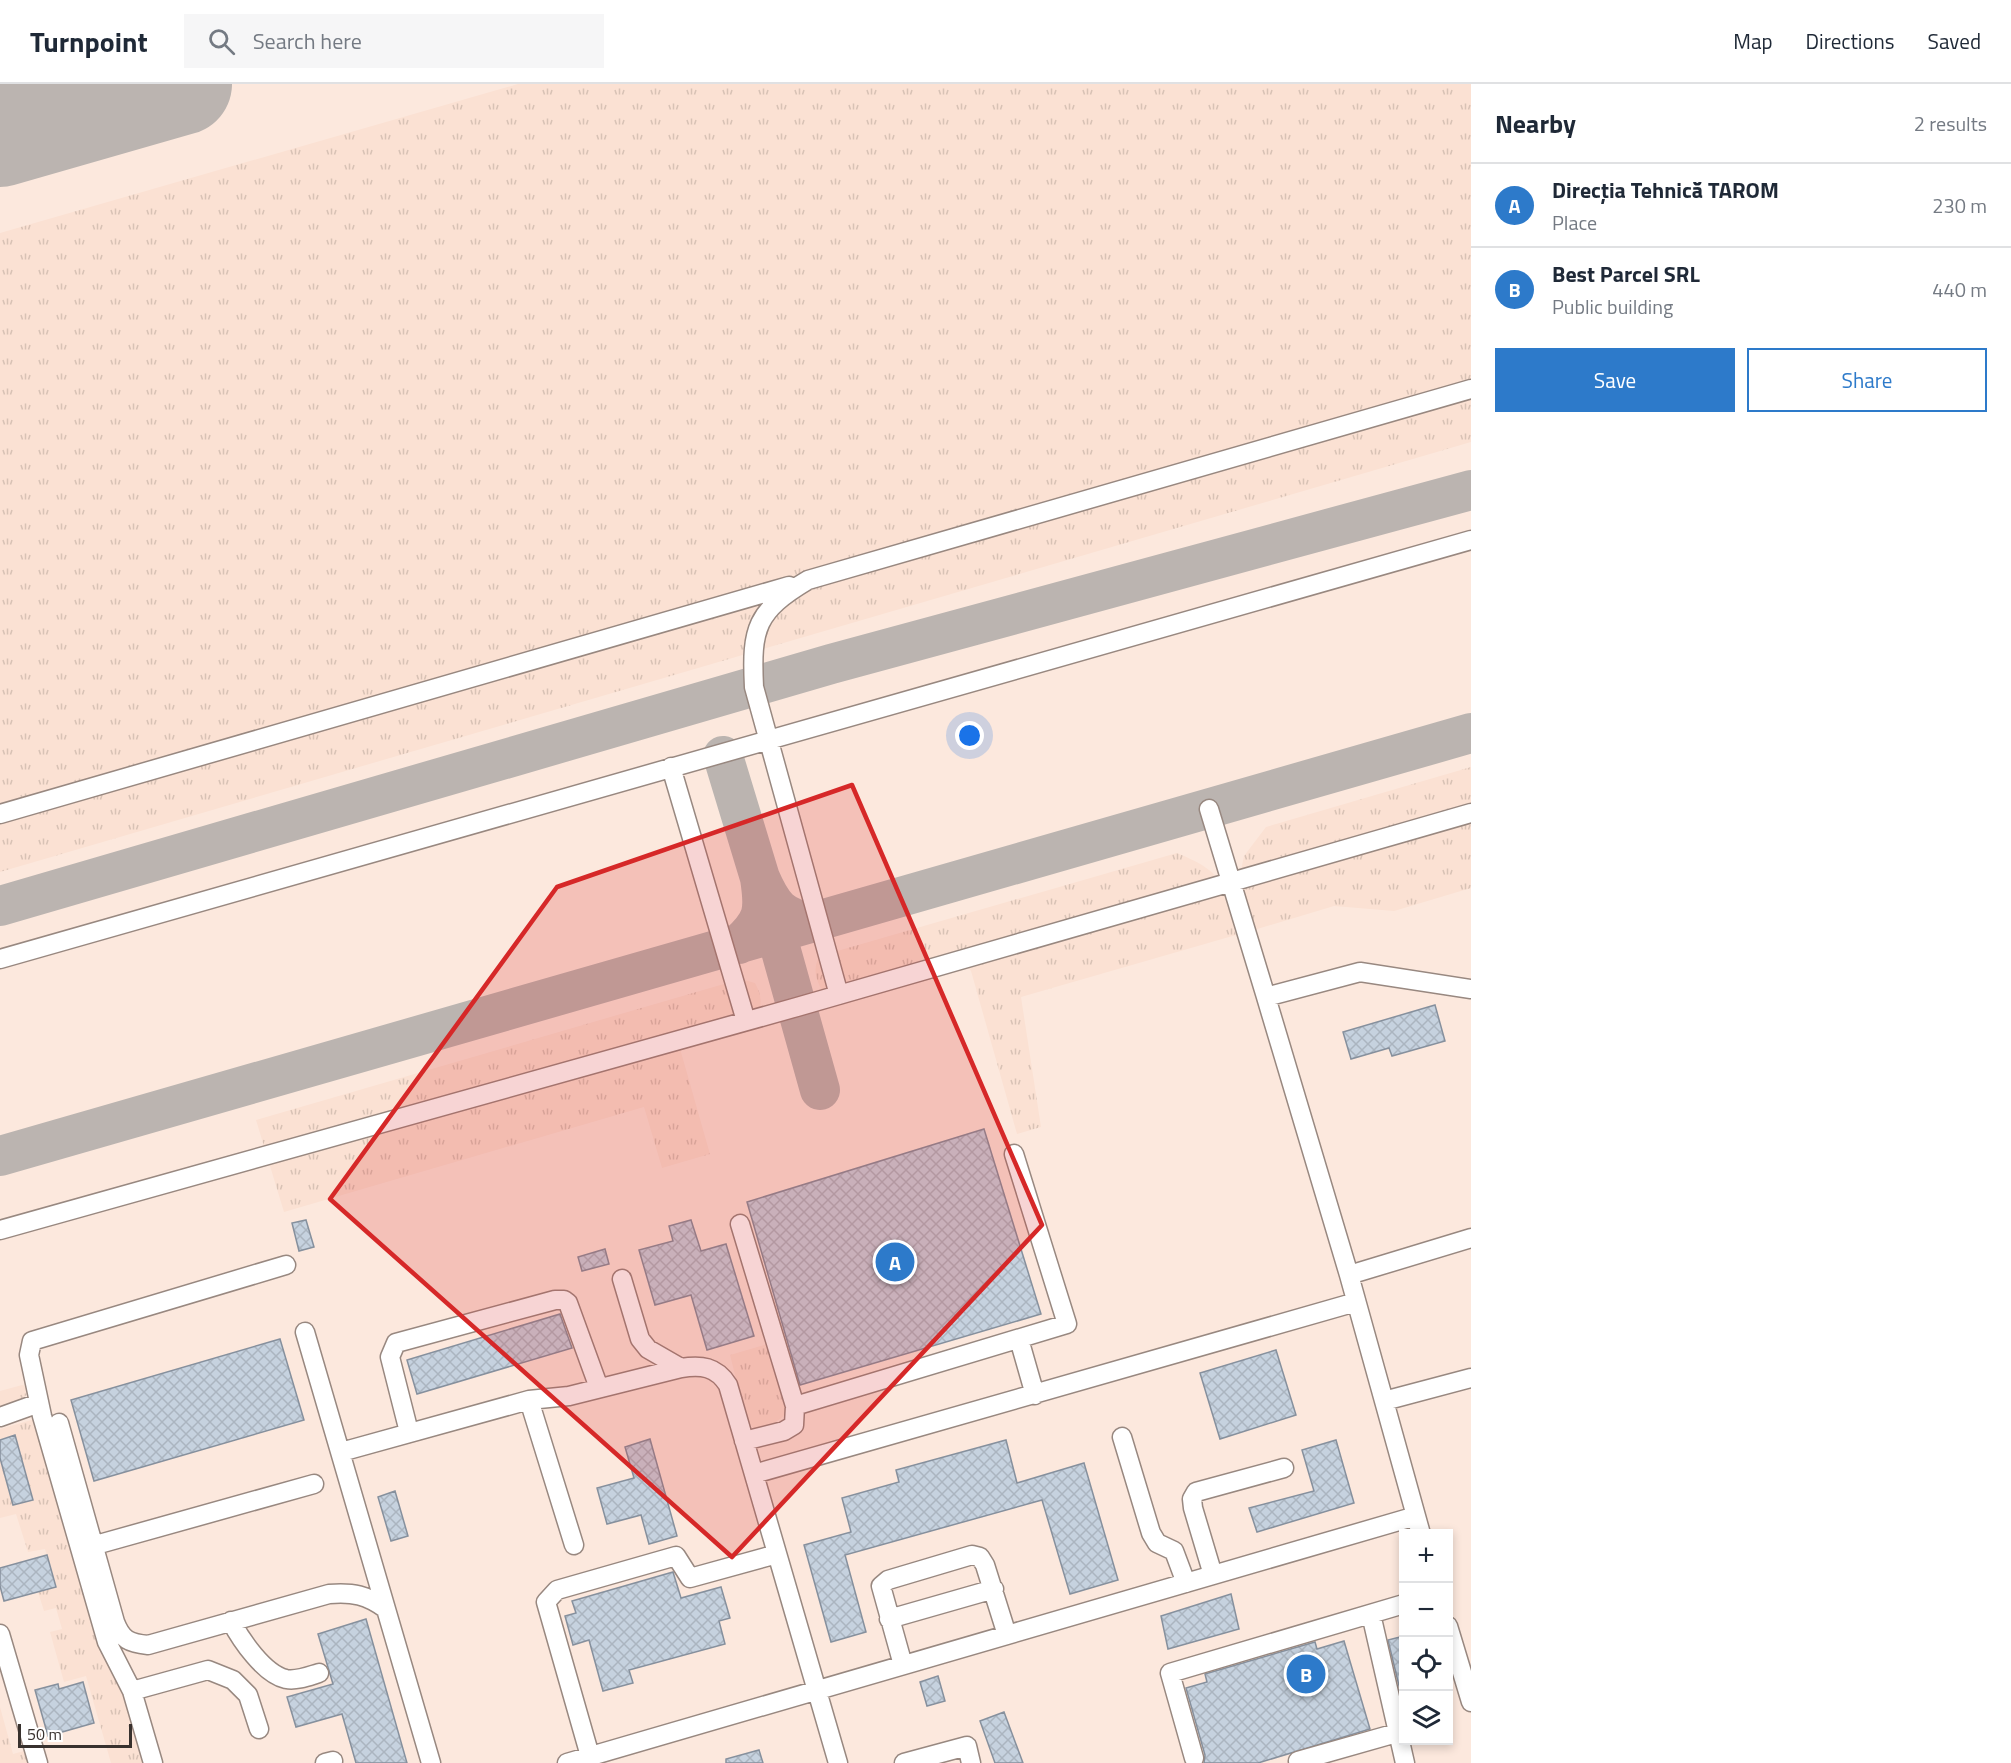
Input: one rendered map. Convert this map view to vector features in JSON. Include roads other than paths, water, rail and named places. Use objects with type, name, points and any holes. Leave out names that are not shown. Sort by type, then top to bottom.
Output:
[{"type":"lane","points":[[0,814],[1471,389]]},
{"type":"lane","points":[[0,959],[1471,540]]},
{"type":"lane","points":[[808,580],[778,598],[763,615],[756,633],[752,660],[754,687],[839,995]]},
{"type":"lane","points":[[671,767],[746,1022]]},
{"type":"lane","points":[[777,1554],[690,1578],[676,1556],[557,1590],[546,1602],[580,1760],[1213,1575],[1419,1525],[1349,1275],[1209,809]]},
{"type":"lane","points":[[0,1230],[746,1022],[1471,813]]},
{"type":"lane","points":[[1266,997],[1360,972],[1471,989]]},
{"type":"lane","points":[[795,1406],[1066,1324],[1014,1154]]},
{"type":"lane","points":[[740,1224],[795,1406],[794,1425],[784,1431],[744,1441]]},
{"type":"lane","points":[[1349,1275],[1471,1238]]},
{"type":"lane","points":[[153,1763],[132,1691],[107,1642],[39,1403],[29,1355],[32,1341],[286,1265]]},
{"type":"lane","points":[[621,1279],[640,1339],[648,1349],[681,1368]]},
{"type":"lane","points":[[409,1432],[390,1357],[396,1343],[555,1300],[564,1300],[568,1303],[599,1388]]},
{"type":"lane","points":[[754,1474],[1356,1302]]},
{"type":"lane","points":[[305,1332],[431,1763]]},
{"type":"lane","points":[[1018,1339],[1035,1395]]},
{"type":"lane","points":[[341,1452],[529,1400],[569,1396],[696,1365],[712,1369],[722,1376],[728,1385],[838,1763]]},
{"type":"lane","points":[[1384,1401],[1471,1378]]},
{"type":"lane","points":[[529,1400],[574,1545]]},
{"type":"lane","points":[[0,1417],[39,1403]]},
{"type":"lane","points":[[59,1423],[115,1622],[120,1635],[129,1643],[147,1645],[329,1594],[359,1594],[373,1599],[386,1609]]},
{"type":"lane","points":[[1122,1437],[1150,1533],[1157,1543],[1174,1551],[1186,1583]]},
{"type":"lane","points":[[1213,1575],[1192,1499],[1196,1492],[1284,1468]]},
{"type":"lane","points":[[92,1546],[314,1484]]},
{"type":"lane","points":[[903,1665],[881,1586],[888,1580],[972,1555],[980,1557],[994,1589],[1007,1635]]},
{"type":"lane","points":[[889,1620],[994,1589]]},
{"type":"lane","points":[[1194,1758],[1170,1673],[1399,1606]]},
{"type":"lane","points":[[1371,1614],[1399,1728]]},
{"type":"lane","points":[[231,1621],[240,1639],[257,1658],[282,1678],[298,1679],[319,1673]]},
{"type":"lane","points":[[0,1634],[38,1763]]},
{"type":"lane","points":[[1452,1637],[1471,1702]]},
{"type":"lane","points":[[132,1691],[208,1670],[233,1680],[248,1695],[259,1729]]},
{"type":"lane","points":[[1296,1762],[1399,1732]]},
{"type":"lane","points":[[1402,1745],[1405,1763]]},
{"type":"lane","points":[[904,1763],[967,1746],[971,1763]]},
{"type":"place","name":"Direcţia Tehnică TAROM","points":[[895,1262]]},
{"type":"place","name":"Best Parcel SRL","points":[[1306,1674]]}]
